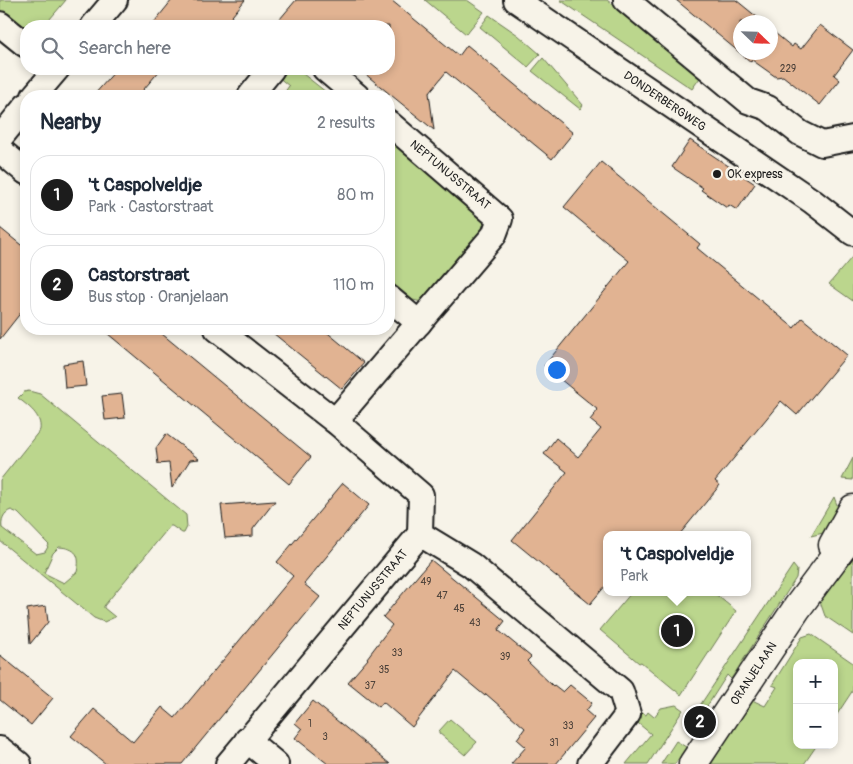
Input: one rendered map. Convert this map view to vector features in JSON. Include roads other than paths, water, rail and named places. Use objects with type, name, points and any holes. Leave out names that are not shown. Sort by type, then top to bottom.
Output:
[{"type":"street","points":[[98,20],[115,0]]},
{"type":"street","name":"DONDERBERGWEG","points":[[516,0],[812,201],[853,233]]},
{"type":"street","points":[[626,0],[748,101],[768,108],[800,132],[822,144],[853,138]]},
{"type":"street","points":[[0,24],[20,40]]},
{"type":"street","points":[[39,90],[51,75]]},
{"type":"street","points":[[255,90],[267,75]]},
{"type":"street","points":[[332,75],[350,90]]},
{"type":"street","points":[[0,138],[20,113]]},
{"type":"street","name":"NEPTUNUSSTRAAT","points":[[335,421],[494,235],[500,219],[395,128]]},
{"type":"street","points":[[0,150],[20,167]]},
{"type":"street","name":"DONDERBERGWEG","points":[[812,201],[853,224]]},
{"type":"street","points":[[395,303],[419,323]]},
{"type":"street","points":[[225,335],[335,421],[422,495],[420,534],[471,565],[621,691],[628,714],[590,764]]},
{"type":"street","name":"ORANJELAAN","points":[[797,608],[853,509]]},
{"type":"street","name":"ORANJELAAN","points":[[694,764],[797,608],[853,533]]},
{"type":"street","name":"NEPTUNUSSTRAAT","points":[[228,764],[420,534]]},
{"type":"street","points":[[247,740],[276,764]]},
{"type":"street","points":[[0,749],[19,764]]},
{"type":"place","name":"OK express","points":[[717,174]]},
{"type":"place","name":"'t Caspolveldje","points":[[677,631]]},
{"type":"place","name":"Castorstraat","points":[[700,722]]}]
